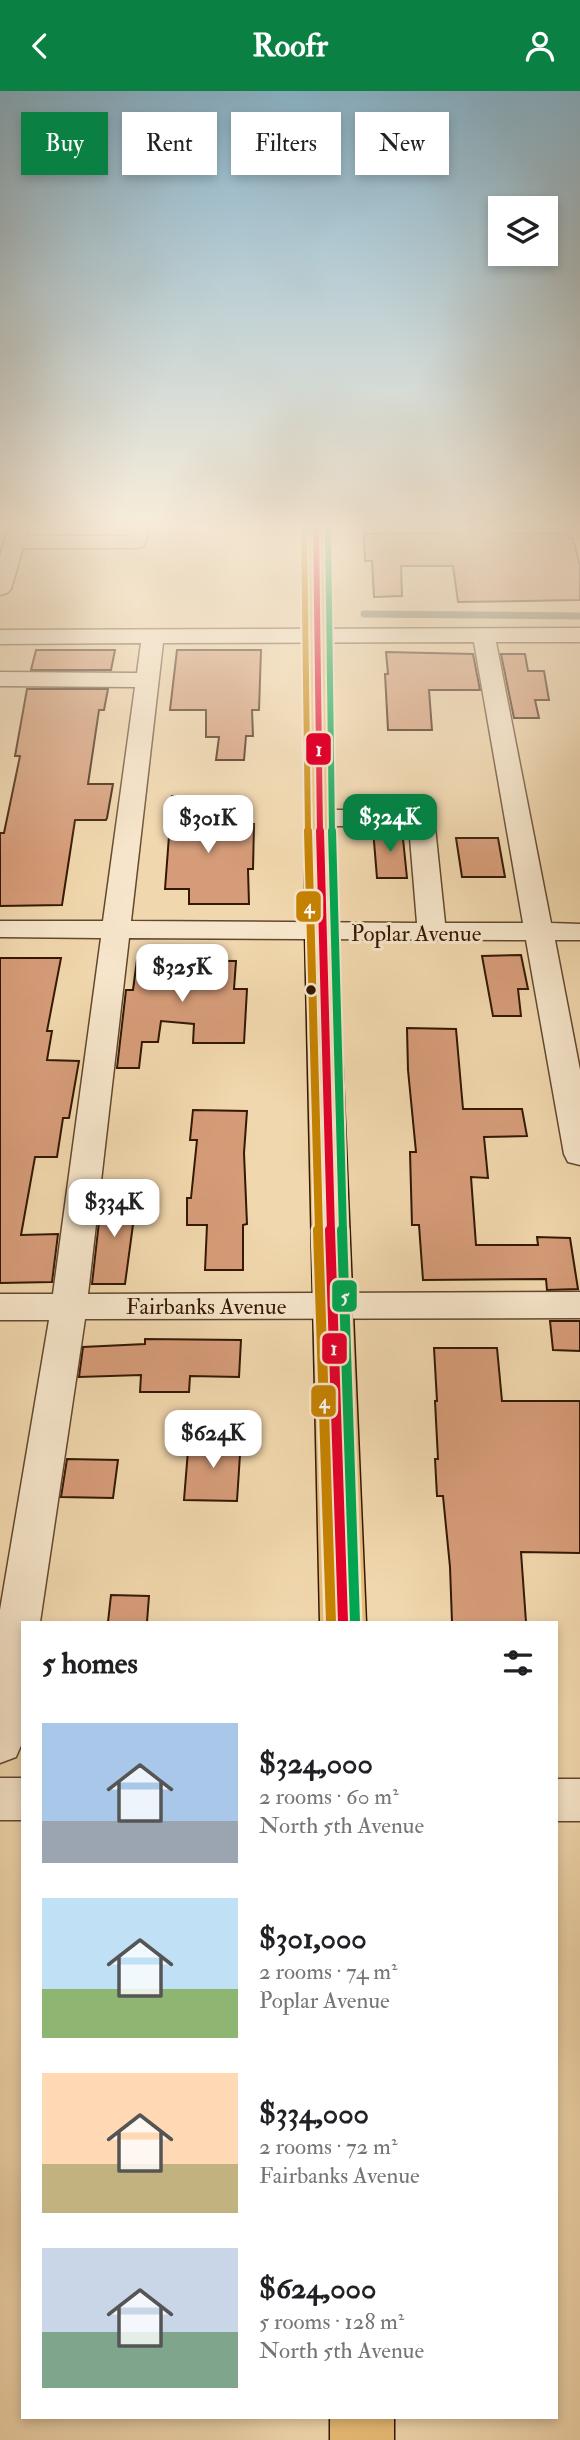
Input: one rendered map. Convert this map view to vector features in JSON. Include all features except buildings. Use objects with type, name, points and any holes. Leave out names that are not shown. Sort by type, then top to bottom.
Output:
[{"type":"main road","points":[[319,638],[321,933],[342,1621]]},
{"type":"main road","points":[[362,2419],[362,2440]]},
{"type":"street","points":[[0,1743],[69,1307],[153,638]]},
{"type":"street","points":[[484,638],[580,1154]]},
{"type":"street","points":[[0,679],[148,680]]},
{"type":"street","points":[[320,818],[421,818],[432,932]]},
{"type":"street","name":"Poplar Avenue","points":[[0,929],[321,933],[580,932]]},
{"type":"street","name":"Fairbanks Avenue","points":[[0,1307],[580,1305]]},
{"type":"street","points":[[0,1799],[21,1799]]},
{"type":"street","points":[[558,1800],[580,1800]]},
{"type":"transit line","name":"4","points":[[305,638],[309,933],[331,1621]]},
{"type":"transit line","name":"1","points":[[317,638],[321,933],[343,1621]]},
{"type":"transit line","name":"5","points":[[329,638],[333,933],[355,1621]]}]
